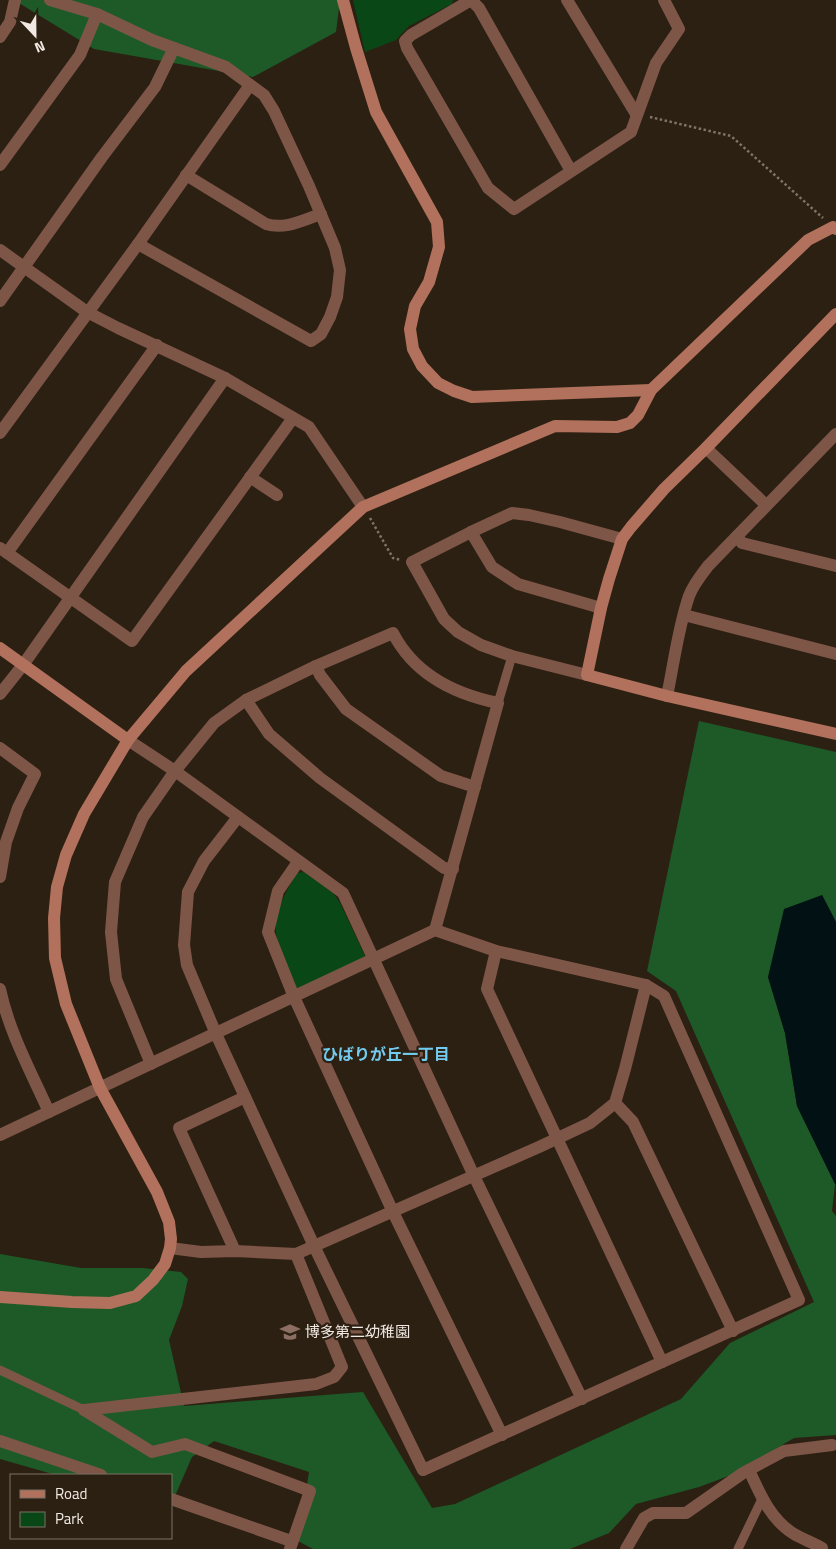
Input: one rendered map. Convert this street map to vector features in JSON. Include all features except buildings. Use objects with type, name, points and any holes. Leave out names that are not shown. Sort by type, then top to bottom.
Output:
[{"type":"street","points":[[0,37],[10,22],[15,0]]},
{"type":"street","points":[[50,0],[97,14],[174,48],[226,67],[264,96],[274,111],[335,248],[340,270],[337,297],[330,317],[321,334],[311,341],[138,244]]},
{"type":"street","points":[[343,0],[376,112],[437,222],[439,247],[436,262],[429,282],[415,306],[410,329],[413,349],[422,366],[438,383],[454,392],[472,396],[651,390]]},
{"type":"street","points":[[571,172],[479,8],[471,0],[411,35],[405,41],[416,65],[488,188],[514,209],[571,172],[631,132],[656,63],[679,29],[664,0]]},
{"type":"street","points":[[568,0],[636,114]]},
{"type":"street","points":[[0,165],[80,55],[97,14]]},
{"type":"street","points":[[0,301],[155,87],[174,48]]},
{"type":"street","points":[[0,433],[138,244],[250,85]]},
{"type":"street","points":[[186,175],[266,224],[276,228],[321,214]]},
{"type":"street","points":[[0,1297],[110,1303],[136,1296],[153,1280],[165,1264],[170,1248],[169,1222],[157,1192],[100,1088],[66,1004],[55,958],[54,918],[57,887],[66,855],[84,814],[128,740],[186,671],[363,507],[556,426],[616,427],[630,423],[638,415],[651,390],[808,240],[835,228]]},
{"type":"street","points":[[0,250],[87,312],[225,378],[309,427],[363,507]]},
{"type":"street","points":[[586,675],[601,608],[622,539],[648,505],[836,314]]},
{"type":"street","points":[[157,345],[4,550],[132,641],[293,418]]},
{"type":"street","points":[[0,694],[23,665],[225,378]]},
{"type":"street","points":[[667,696],[684,615],[690,595],[697,581],[708,566],[836,434]]},
{"type":"street","points":[[706,448],[766,505]]},
{"type":"street","points":[[250,477],[277,495]]},
{"type":"street","points":[[622,539],[560,522],[512,513],[412,562],[444,619],[458,632],[481,645],[512,656],[667,696],[836,734]]},
{"type":"street","points":[[471,532],[492,567],[518,584],[601,608]]},
{"type":"street","points":[[737,536],[742,543],[834,562]]},
{"type":"street","points":[[684,615],[836,654]]},
{"type":"street","points":[[152,1064],[116,979],[111,932],[115,882],[143,817],[175,771],[214,723],[246,700],[316,666],[393,633],[401,648],[426,674],[445,686],[484,700],[498,702],[435,930]]},
{"type":"street","points":[[0,648],[128,740],[175,771],[343,893],[474,1176],[582,1399]]},
{"type":"street","points":[[316,666],[320,675],[346,709],[441,776],[474,787]]},
{"type":"street","points":[[246,700],[269,734],[320,778],[444,868],[453,869]]},
{"type":"street","points":[[0,748],[35,774],[18,808],[6,842],[0,877]]},
{"type":"street","points":[[0,1135],[216,1034],[435,930],[496,951],[646,985],[664,996],[799,1300],[423,1470],[314,1246],[216,1034],[187,964],[184,945],[188,892],[204,861],[238,816]]},
{"type":"street","points":[[298,862],[278,891],[268,932],[294,997],[393,1212],[502,1435]]},
{"type":"street","points":[[496,951],[486,988],[662,1362]]},
{"type":"street","points":[[170,1248],[200,1252],[235,1251],[296,1254],[590,1123],[614,1103],[625,1069],[646,985]]},
{"type":"street","points":[[0,989],[4,1007],[17,1042],[50,1112]]},
{"type":"street","points":[[235,1251],[179,1128],[245,1097]]},
{"type":"street","points":[[614,1103],[633,1122],[733,1330]]},
{"type":"street","points":[[84,1410],[316,1384],[334,1377],[342,1367],[296,1254]]},
{"type":"street","points":[[84,1410],[152,1452],[185,1444],[310,1491],[290,1545],[172,1500]]},
{"type":"street","points":[[0,1441],[98,1474]]},
{"type":"street","points":[[626,1549],[644,1518],[653,1513],[686,1513],[749,1470],[784,1451],[832,1445]]},
{"type":"street","points":[[749,1470],[762,1499],[772,1515],[793,1534],[822,1548]]},
{"type":"lane","points":[[498,702],[512,656]]},
{"type":"lane","points":[[0,1370],[84,1410]]},
{"type":"lane","points":[[738,1549],[762,1499]]},
{"type":"path","points":[[636,114],[731,136],[835,228]]},
{"type":"path","points":[[363,507],[394,558],[412,562]]},
{"type":"green space","points":[[14,0],[340,0],[336,32],[253,77],[94,49]]},
{"type":"green space","points":[[353,0],[453,0],[452,4],[409,26],[396,40],[365,52]]},
{"type":"green space","points":[[699,721],[836,752],[836,922],[822,895],[768,977],[785,1033],[797,1106],[835,1184],[832,1211],[836,1216],[836,1435],[794,1438],[731,1475],[699,1487],[636,1504],[609,1533],[570,1549],[313,1549],[298,1541],[309,1472],[214,1441],[192,1457],[172,1503],[172,1474],[52,1474],[0,1459],[0,1254],[81,1268],[142,1268],[181,1272],[188,1279],[182,1306],[169,1340],[184,1406],[363,1392],[432,1508],[455,1504],[681,1399],[730,1343],[814,1302],[676,991],[647,971]]},
{"type":"green space","points":[[304,872],[334,894],[366,958],[299,990],[294,986],[284,962],[277,936],[276,919],[279,907],[297,873]]},
{"type":"shaded area","points":[[822,895],[836,922],[836,1184],[797,1106],[785,1033],[768,977],[784,909]]},
{"type":"place","name":"博多第二幼稚園","points":[[290,1332]]},
{"type":"district","name":"ひばりが丘一丁目","points":[[386,1054]]}]
